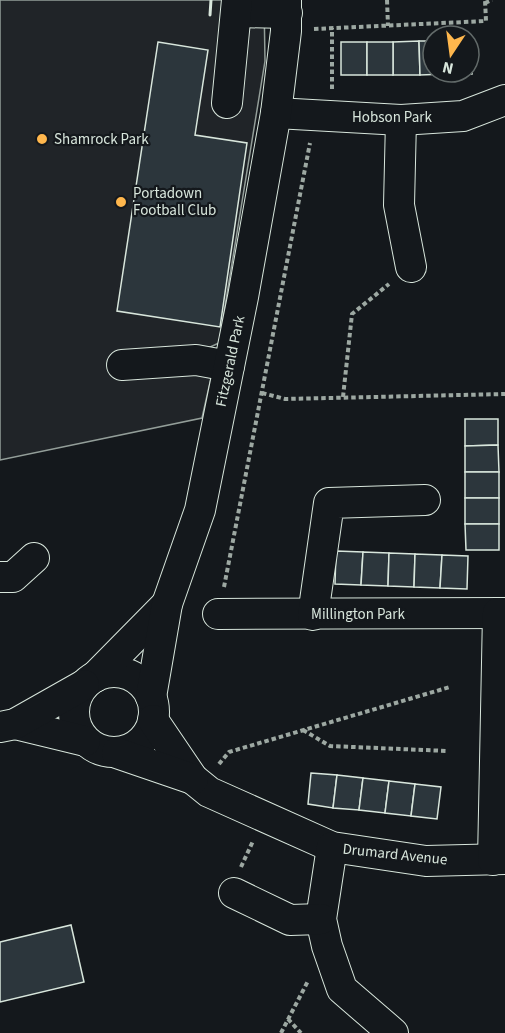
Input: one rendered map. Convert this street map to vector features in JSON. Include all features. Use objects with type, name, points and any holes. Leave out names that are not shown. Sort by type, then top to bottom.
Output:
[{"type":"street","points":[[227,103],[237,6],[286,15]]},
{"type":"street","name":"Fitzgerald Park","points":[[152,708],[167,604],[200,510],[229,366],[276,113],[286,15]]},
{"type":"street","name":"Hobson Park","points":[[276,113],[401,120],[463,116],[505,100]]},
{"type":"street","points":[[401,120],[399,205],[411,267]]},
{"type":"street","points":[[122,365],[196,360],[229,366]]},
{"type":"street","points":[[313,615],[329,503],[425,500]]},
{"type":"street","points":[[0,577],[13,577],[34,558]]},
{"type":"street","name":"Fitzgerald Park","points":[[90,681],[167,604]]},
{"type":"street","points":[[499,860],[501,613]]},
{"type":"street","name":"Millington Park","points":[[224,615],[501,613]]},
{"type":"street","points":[[108,672],[122,673],[134,678],[152,708],[141,742],[117,753],[105,752],[85,741],[8,725],[108,672]]},
{"type":"street","points":[[85,741],[78,731],[74,713],[77,695],[90,681]]},
{"type":"street","name":"Drumard Avenue","points":[[152,708],[197,782]]},
{"type":"street","name":"Drumard Avenue","points":[[117,753],[197,782],[263,819],[332,848],[426,861],[499,860]]},
{"type":"street","points":[[332,848],[321,919],[327,946],[342,989],[393,1033]]},
{"type":"street","points":[[234,893],[290,920],[321,919]]},
{"type":"path","points":[[387,0],[388,26]]},
{"type":"path","points":[[286,15],[332,28],[486,21],[485,2],[492,0]]},
{"type":"path","points":[[224,615],[262,393],[323,116],[332,28]]},
{"type":"path","points":[[344,397],[352,314],[411,267]]},
{"type":"path","points":[[262,393],[285,399],[505,394]]},
{"type":"path","points":[[197,782],[230,752],[450,687]]},
{"type":"path","points":[[303,730],[330,746],[447,751]]},
{"type":"path","points":[[234,893],[237,876],[263,819]]},
{"type":"path","points":[[281,1033],[288,1019],[302,1033]]},
{"type":"shaded area","name":"Portadown Football Club","points":[[0,0],[264,0],[265,61],[219,343],[199,352],[194,369],[211,378],[202,418],[0,460]]},
{"type":"building","points":[[419,41],[420,75],[393,75],[393,42]]},
{"type":"building","points":[[419,41],[421,41],[421,75]]},
{"type":"building","points":[[158,42],[208,50],[195,135],[247,143],[220,327],[117,311]]},
{"type":"building","points":[[341,42],[367,42],[367,75],[341,75]]},
{"type":"building","points":[[367,42],[393,42],[393,75],[367,75]]},
{"type":"building","points":[[465,419],[498,419],[498,445],[465,446]]},
{"type":"building","points":[[498,445],[499,472],[465,472],[465,446]]},
{"type":"building","points":[[465,472],[499,472],[499,498],[465,498]]},
{"type":"building","points":[[465,498],[499,498],[499,524],[465,524]]},
{"type":"building","points":[[465,524],[499,524],[499,550],[466,550]]},
{"type":"building","points":[[336,551],[363,552],[361,585],[335,584]]},
{"type":"building","points":[[363,552],[389,553],[388,586],[361,585]]},
{"type":"building","points":[[389,553],[415,554],[414,587],[388,586]]},
{"type":"building","points":[[415,554],[442,555],[440,588],[414,587]]},
{"type":"building","points":[[442,555],[468,556],[467,589],[440,588]]},
{"type":"building","points":[[311,773],[337,775],[333,808],[308,804]]},
{"type":"building","points":[[337,775],[363,778],[359,810],[333,808]]},
{"type":"building","points":[[363,778],[389,781],[385,813],[359,810]]},
{"type":"building","points":[[389,781],[415,784],[411,816],[385,813]]},
{"type":"building","points":[[415,784],[441,787],[437,819],[411,816]]},
{"type":"building","points":[[71,925],[84,982],[0,1002],[0,942]]},
{"type":"wall","points":[[210,15],[211,0]]},
{"type":"place","name":"Shamrock Park","points":[[42,139]]},
{"type":"place","name":"Portadown Football Club","points":[[121,202]]}]
